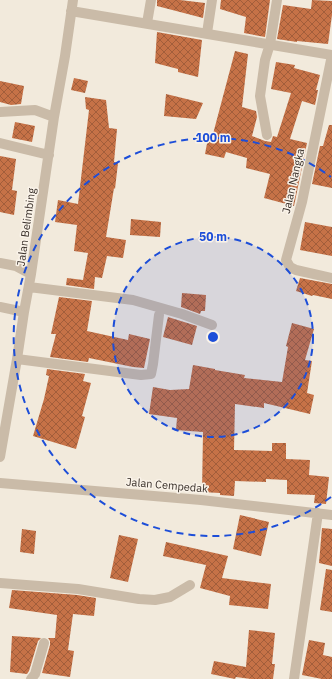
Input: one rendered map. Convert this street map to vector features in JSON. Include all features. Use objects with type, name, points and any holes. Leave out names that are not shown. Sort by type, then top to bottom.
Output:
[{"type":"street","name":"Jalan Belimbing","points":[[0,457],[2,433],[32,274],[54,117],[73,0]]},
{"type":"street","points":[[147,23],[151,0]]},
{"type":"street","points":[[207,33],[212,0]]},
{"type":"street","points":[[267,135],[260,96],[265,60],[270,44],[277,0]]},
{"type":"street","points":[[71,11],[332,55]]},
{"type":"street","name":"Jalan Nangka","points":[[332,55],[302,202],[286,260],[290,267],[296,270],[332,278]]},
{"type":"street","points":[[0,112],[35,110],[54,117]]},
{"type":"street","points":[[0,143],[49,155]]},
{"type":"street","points":[[0,263],[16,266],[32,274]]},
{"type":"street","points":[[29,287],[133,300],[182,314],[212,325]]},
{"type":"street","points":[[0,307],[24,312]]},
{"type":"street","points":[[17,359],[140,375],[151,374],[159,315]]},
{"type":"street","name":"Jalan Cempedak","points":[[0,482],[201,500],[332,515]]},
{"type":"street","points":[[294,679],[318,513]]},
{"type":"street","points":[[0,583],[78,590],[155,600],[170,597],[190,585]]},
{"type":"street","points":[[31,679],[35,674],[44,643]]},
{"type":"building","points":[[157,0],[180,0],[205,3],[203,18],[157,6]]},
{"type":"building","points":[[221,0],[270,0],[265,37],[244,33],[246,17],[220,9]]},
{"type":"building","points":[[312,0],[332,1],[332,15],[328,44],[277,39],[283,5],[311,9]]},
{"type":"building","points":[[157,32],[202,40],[198,77],[178,72],[178,69],[155,63]]},
{"type":"building","points":[[235,51],[248,54],[242,107],[256,111],[257,117],[252,136],[265,141],[271,142],[273,136],[277,137],[291,93],[271,89],[276,62],[295,65],[294,68],[320,75],[316,90],[318,90],[315,105],[302,101],[290,139],[307,143],[294,206],[264,198],[270,174],[246,168],[247,158],[226,152],[224,158],[205,154],[209,133],[213,134]]},
{"type":"building","points":[[74,78],[88,81],[85,93],[71,90]]},
{"type":"building","points":[[0,81],[24,86],[21,104],[11,105],[0,102]]},
{"type":"building","points":[[166,94],[203,103],[196,119],[164,116]]},
{"type":"building","points":[[85,97],[106,100],[109,128],[117,129],[114,162],[118,163],[115,189],[114,188],[106,237],[126,240],[123,258],[107,256],[102,278],[95,277],[94,289],[66,285],[67,278],[83,280],[88,253],[74,251],[77,225],[55,222],[58,200],[78,204],[89,110],[86,109]]},
{"type":"building","points":[[15,122],[35,126],[32,142],[12,138]]},
{"type":"building","points":[[329,125],[332,125],[332,188],[312,184],[320,146],[323,146]]},
{"type":"building","points":[[0,156],[16,159],[12,190],[17,191],[14,215],[0,212]]},
{"type":"building","points":[[131,219],[161,222],[160,237],[130,235]]},
{"type":"building","points":[[305,222],[332,227],[332,256],[300,250]]},
{"type":"building","points":[[300,278],[332,284],[332,299],[312,296],[296,291]]},
{"type":"building","points":[[182,293],[206,295],[205,311],[201,311],[200,314],[181,307]]},
{"type":"building","points":[[59,297],[92,301],[87,331],[128,340],[129,334],[150,339],[144,368],[89,358],[88,362],[50,357],[56,334],[51,334]]},
{"type":"building","points":[[168,317],[197,326],[192,345],[163,337]]},
{"type":"building","points":[[292,323],[314,329],[305,360],[312,361],[307,393],[314,395],[310,414],[264,403],[264,408],[235,404],[234,450],[272,451],[272,443],[286,443],[286,459],[310,460],[309,475],[329,477],[326,504],[314,503],[315,495],[287,494],[287,480],[266,479],[266,482],[235,481],[234,496],[220,495],[220,493],[202,492],[203,432],[176,430],[177,418],[149,414],[153,387],[170,390],[189,389],[193,365],[245,375],[244,378],[282,382],[288,347],[286,346]]},
{"type":"building","points":[[47,369],[85,374],[83,381],[91,383],[82,416],[85,417],[76,449],[33,436],[49,376],[46,375]]},
{"type":"building","points":[[240,515],[269,522],[261,556],[233,549]]},
{"type":"building","points":[[322,528],[332,529],[332,566],[319,563]]},
{"type":"building","points":[[22,529],[36,531],[34,554],[20,552]]},
{"type":"building","points":[[119,535],[138,539],[128,582],[110,578]]},
{"type":"building","points":[[166,542],[228,556],[222,578],[271,584],[268,609],[229,605],[230,596],[200,588],[206,565],[163,556]]},
{"type":"building","points":[[326,569],[332,570],[332,612],[320,610]]},
{"type":"building","points":[[12,590],[96,598],[94,616],[73,614],[68,650],[74,651],[70,677],[42,673],[50,645],[48,638],[55,638],[57,615],[9,608]]},
{"type":"building","points":[[249,630],[275,633],[272,664],[275,664],[273,679],[236,677],[235,679],[211,674],[214,661],[246,667]]},
{"type":"building","points":[[12,636],[41,638],[38,641],[27,674],[10,672]]},
{"type":"building","points":[[309,640],[325,643],[323,655],[332,657],[332,679],[322,679],[302,675]]}]
